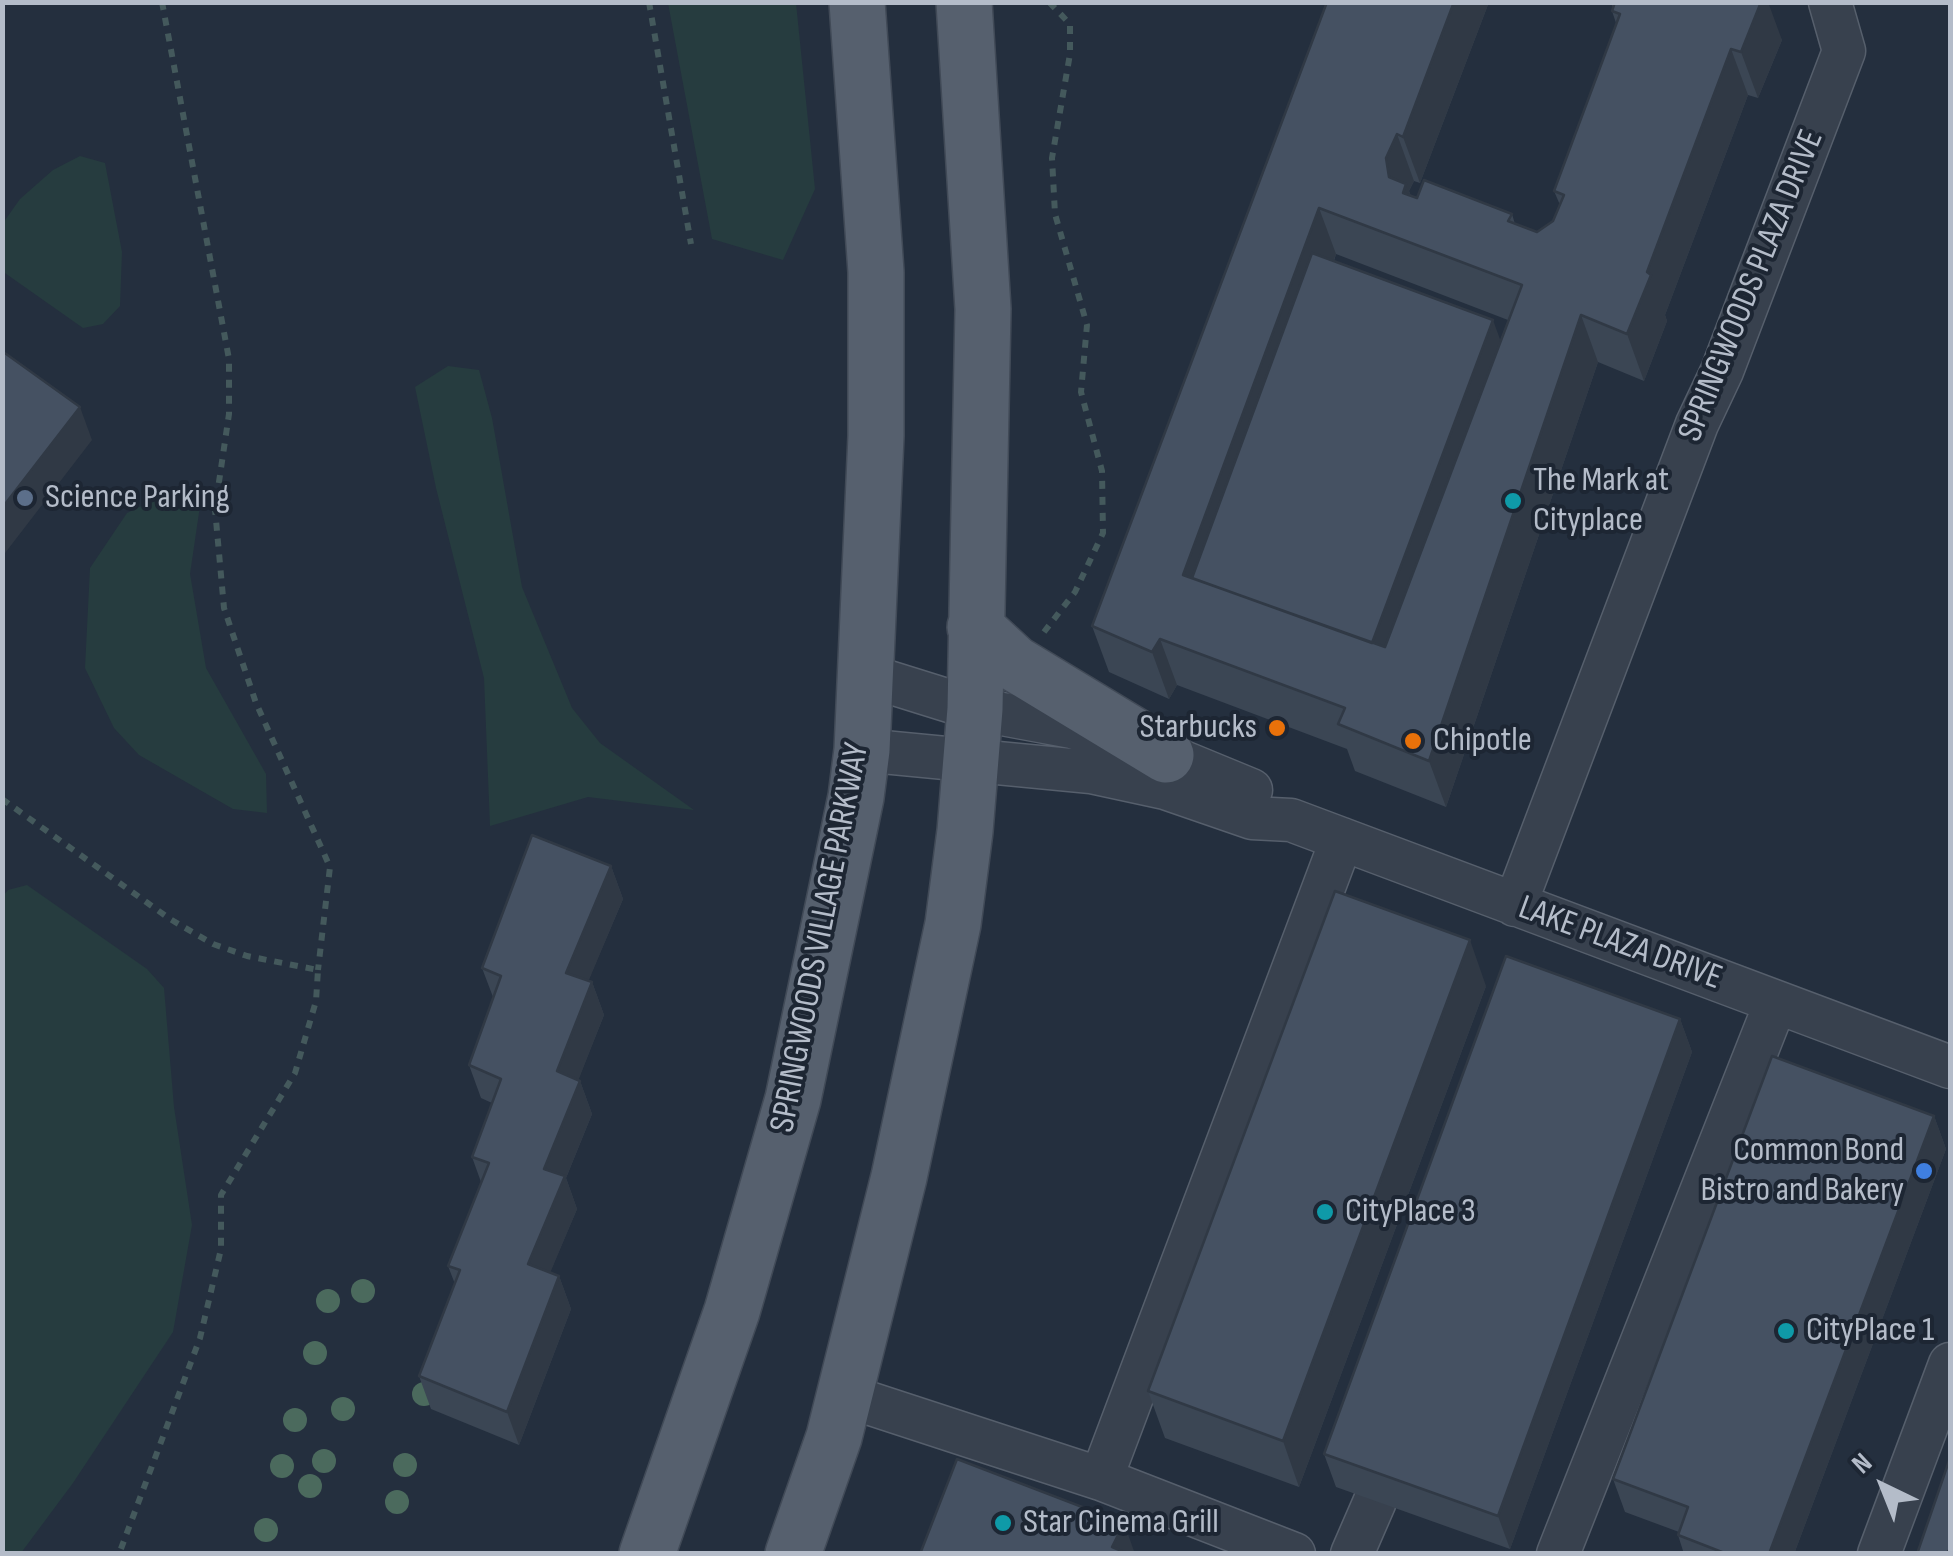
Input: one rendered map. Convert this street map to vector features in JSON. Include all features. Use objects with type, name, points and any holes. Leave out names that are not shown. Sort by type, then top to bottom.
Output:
[{"type":"main road","name":"SPRINGWOODS VILLAGE PARKWAY","points":[[647,1554],[732,1312],[793,1099],[856,797],[862,750],[876,436],[876,272],[858,2]]},
{"type":"main road","points":[[793,1554],[834,1437],[899,1178],[953,924],[973,734],[994,645],[983,309],[964,2]]},
{"type":"main road","points":[[994,645],[1166,755]]},
{"type":"street","name":"SPRINGWOODS PLAZA DRIVE","points":[[1515,905],[1697,424],[1729,353],[1844,51],[1830,2]]},
{"type":"street","name":"LAKE PLAZA DRIVE","points":[[866,675],[973,734],[1091,772],[1164,788],[1252,818],[1291,820],[1950,1067]]},
{"type":"street","name":"LAKE PLAZA DRIVE","points":[[862,750],[973,734],[1072,727],[1166,755],[1263,794],[1291,820]]},
{"type":"street","points":[[1100,1478],[1342,839]]},
{"type":"street","points":[[1558,1554],[1776,1002]]},
{"type":"street","points":[[1880,1554],[1950,1364]]},
{"type":"street","points":[[844,1395],[1100,1478],[1294,1554]]},
{"type":"street","points":[[1352,1554],[1376,1501]]},
{"type":"path","points":[[119,1554],[200,1338],[221,1249],[220,1196],[295,1073],[316,1001],[330,867],[256,703],[224,608],[216,509],[230,414],[229,359],[162,2]]},
{"type":"path","points":[[648,2],[691,244]]},
{"type":"path","points":[[994,645],[1048,628],[1075,592],[1103,533],[1102,471],[1081,392],[1087,325],[1054,195],[1052,158],[1070,54],[1070,24],[1049,2]]},
{"type":"path","points":[[2,799],[170,919],[212,944],[247,956],[318,970]]},
{"type":"green space","points":[[668,3],[796,3],[815,189],[783,260],[712,239]]},
{"type":"green space","points":[[80,156],[105,163],[122,252],[120,306],[103,324],[83,328],[2,271],[3,223],[20,199],[53,170]]},
{"type":"green space","points":[[448,366],[479,370],[492,418],[522,587],[572,708],[600,743],[694,810],[588,797],[490,826],[484,678],[415,387]]},
{"type":"green space","points":[[162,496],[200,506],[190,574],[206,668],[266,774],[267,813],[233,809],[139,755],[114,728],[85,668],[90,568],[127,513]]},
{"type":"green space","points":[[27,885],[147,969],[164,988],[174,1107],[192,1225],[173,1332],[73,1483],[21,1553],[3,1554],[2,897],[8,890]]},
{"type":"building","points":[[1327,2],[1454,2],[1403,137],[1397,134],[1386,158],[1389,177],[1406,184],[1403,193],[1417,198],[1424,180],[1512,214],[1508,221],[1537,232],[1553,221],[1564,195],[1554,191],[1620,14],[1612,11],[1615,2],[1761,2],[1741,52],[1731,49],[1627,334],[1581,315],[1429,761],[1338,724],[1345,708],[1160,639],[1152,652],[1092,626]],"holes":[[[1319,208],[1522,285],[1385,647],[1183,575]]]},
{"type":"building","points":[[1312,253],[1493,320],[1372,643],[1192,578]]},
{"type":"building","points":[[2,351],[80,407],[2,508]]},
{"type":"building","points":[[532,835],[611,866],[566,973],[592,982],[557,1071],[580,1081],[544,1169],[565,1176],[528,1264],[559,1276],[507,1412],[419,1376],[460,1270],[448,1266],[489,1163],[472,1157],[501,1079],[469,1065],[501,976],[482,968]]},
{"type":"building","name":"CityPlace 3","points":[[1335,891],[1470,940],[1283,1441],[1148,1391]]},
{"type":"building","points":[[1506,956],[1680,1019],[1498,1516],[1324,1454]]},
{"type":"building","name":"CityPlace 1","points":[[1772,1056],[1934,1116],[1769,1554],[1727,1554],[1678,1535],[1688,1507],[1613,1479]]},
{"type":"building","points":[[1950,1458],[1950,1549],[1946,1554],[1917,1554]]},
{"type":"building","points":[[957,1459],[1124,1523],[1112,1547],[1129,1554],[920,1554]]},
{"type":"place","name":"Science Parking","points":[[25,498]]},
{"type":"place","name":"The Mark at Cityplace","points":[[1513,501]]},
{"type":"place","name":"Starbucks","points":[[1277,728]]},
{"type":"place","name":"Chipotle","points":[[1413,741]]},
{"type":"place","name":"Common Bond Bistro and Bakery","points":[[1924,1171]]},
{"type":"place","name":"CityPlace 3","points":[[1325,1212]]},
{"type":"place","name":"CityPlace 1","points":[[1786,1331]]},
{"type":"place","name":"Star Cinema Grill","points":[[1003,1523]]}]
